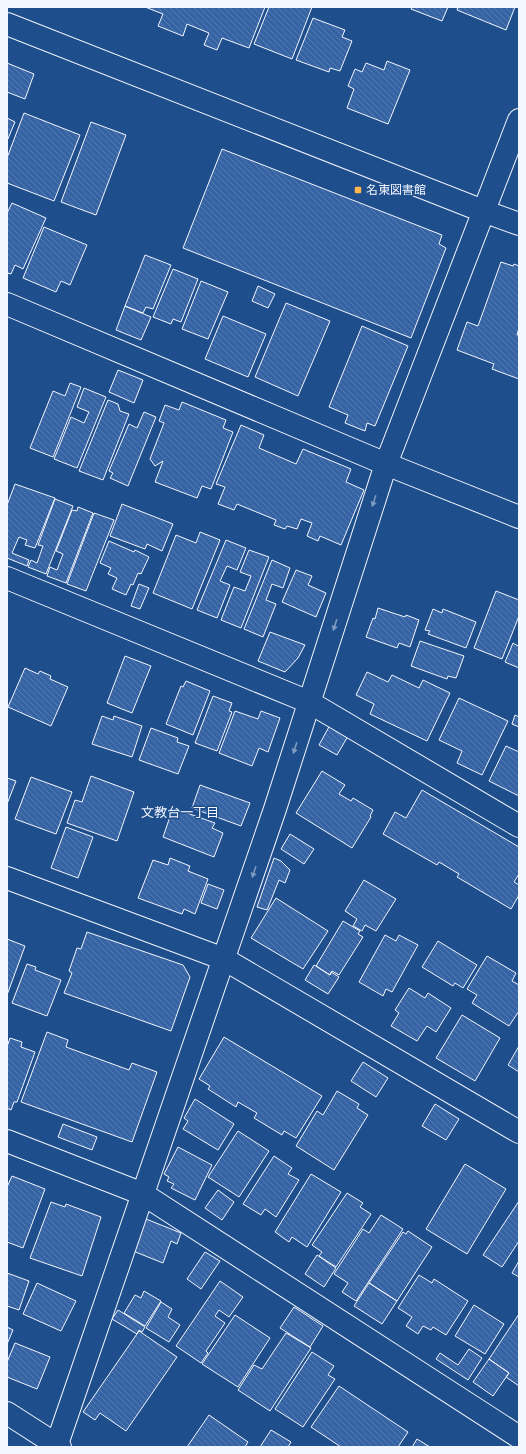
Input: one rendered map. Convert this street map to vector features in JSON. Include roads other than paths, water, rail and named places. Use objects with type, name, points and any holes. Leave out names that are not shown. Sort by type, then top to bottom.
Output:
[{"type":"street","points":[[7,24],[519,224]]},
{"type":"street","points":[[7,1413],[57,1446],[275,809],[386,464],[519,120]]},
{"type":"street","points":[[7,304],[386,464],[519,516]]},
{"type":"street","points":[[7,578],[310,702],[519,826]]},
{"type":"street","points":[[7,878],[224,959],[519,1132]]},
{"type":"street","points":[[7,1142],[143,1194],[519,1437]]},
{"type":"place","name":"名東図書館","points":[[358,190]]},
{"type":"district","name":"文教台一丁目","points":[[180,812]]}]
